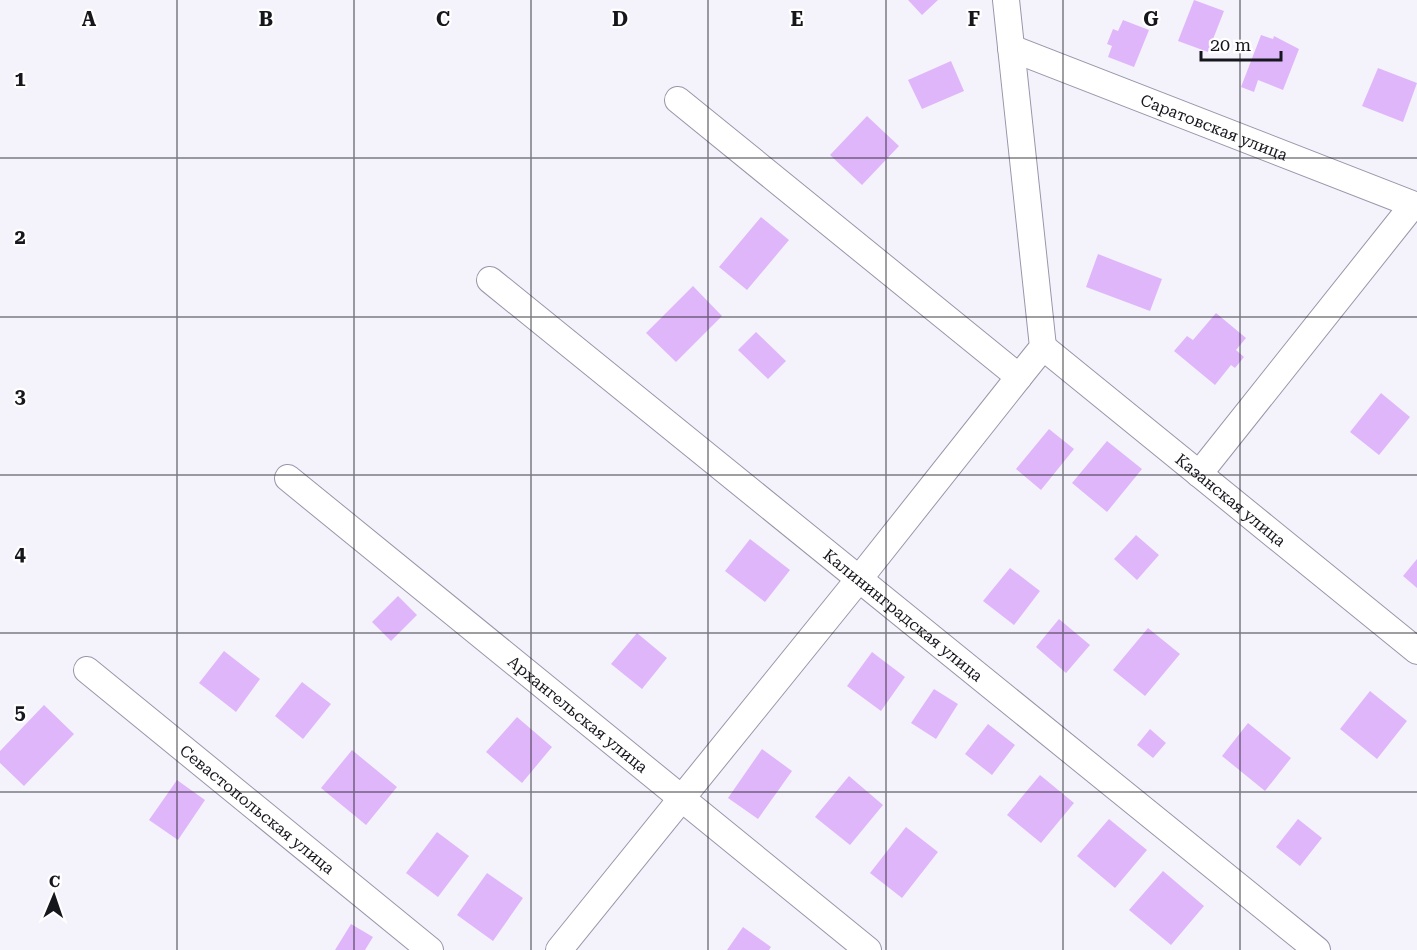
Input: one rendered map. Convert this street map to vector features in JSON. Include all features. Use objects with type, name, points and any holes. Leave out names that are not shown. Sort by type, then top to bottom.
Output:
[{"type":"street","points":[[559,950],[1043,347],[1006,0]]},
{"type":"street","name":"Саратовская улица","points":[[1011,48],[1415,205]]},
{"type":"street","points":[[678,100],[1019,377]]},
{"type":"street","points":[[1199,474],[1415,205]]},
{"type":"street","name":"Калининградская улица","points":[[490,280],[1317,950]]},
{"type":"street","name":"Казанская улица","points":[[1043,347],[1417,651]]},
{"type":"street","name":"Архангельская улица","points":[[288,478],[868,950]]},
{"type":"street","name":"Севастопольская улица","points":[[87,670],[430,950]]},
{"type":"building","points":[[908,0],[938,0],[922,15]]},
{"type":"building","points":[[1194,0],[1224,11],[1208,52],[1178,41]]},
{"type":"building","points":[[1123,20],[1149,30],[1134,67],[1108,57],[1112,46],[1107,44],[1113,29],[1118,31]]},
{"type":"building","points":[[1261,35],[1273,39],[1274,36],[1299,49],[1283,90],[1258,80],[1254,92],[1241,87]]},
{"type":"building","points":[[951,61],[964,91],[922,109],[908,80]]},
{"type":"building","points":[[1378,68],[1417,83],[1403,122],[1362,106]]},
{"type":"building","points":[[867,116],[899,146],[862,185],[830,155]]},
{"type":"building","points":[[761,217],[789,240],[747,290],[719,267]]},
{"type":"building","points":[[1098,254],[1162,279],[1150,311],[1086,287]]},
{"type":"building","points":[[693,286],[722,316],[676,362],[646,333]]},
{"type":"building","points":[[1216,313],[1246,338],[1236,350],[1244,357],[1235,368],[1231,365],[1215,385],[1174,351],[1187,336],[1193,340]]},
{"type":"building","points":[[756,332],[786,361],[768,379],[738,350]]},
{"type":"building","points":[[1381,393],[1410,417],[1379,455],[1350,432]]},
{"type":"building","points":[[1049,429],[1074,449],[1041,490],[1016,469]]},
{"type":"building","points":[[1107,441],[1142,469],[1107,512],[1072,483]]},
{"type":"building","points":[[1136,535],[1159,555],[1137,580],[1114,559]]},
{"type":"building","points":[[750,539],[790,570],[765,602],[725,571]]},
{"type":"building","points":[[1417,559],[1417,588],[1403,576]]},
{"type":"building","points":[[1010,568],[1040,591],[1014,625],[983,601]]},
{"type":"building","points":[[398,596],[417,615],[391,641],[372,622]]},
{"type":"building","points":[[1059,619],[1090,645],[1066,673],[1036,647]]},
{"type":"building","points":[[1148,628],[1180,654],[1145,696],[1113,670]]},
{"type":"building","points":[[637,633],[667,658],[642,689],[611,664]]},
{"type":"building","points":[[224,651],[260,679],[236,712],[199,683]]},
{"type":"building","points":[[872,652],[905,677],[881,711],[847,686]]},
{"type":"building","points":[[302,682],[331,704],[303,739],[275,716]]},
{"type":"building","points":[[934,689],[958,704],[936,739],[911,723]]},
{"type":"building","points":[[1370,691],[1407,721],[1377,759],[1340,729]]},
{"type":"building","points":[[44,705],[74,734],[24,786],[0,763],[0,751]]},
{"type":"building","points":[[517,717],[552,747],[522,783],[486,752]]},
{"type":"building","points":[[1248,723],[1291,758],[1265,791],[1222,756]]},
{"type":"building","points":[[988,724],[1015,745],[992,775],[965,754]]},
{"type":"building","points":[[1150,729],[1166,743],[1153,758],[1137,745]]},
{"type":"building","points":[[762,749],[792,771],[758,819],[728,798]]},
{"type":"building","points":[[352,750],[397,787],[366,825],[321,788]]},
{"type":"building","points":[[1040,775],[1074,803],[1041,843],[1007,815]]},
{"type":"building","points":[[849,776],[883,805],[850,845],[815,817]]},
{"type":"building","points":[[177,780],[205,800],[178,840],[149,820]]},
{"type":"building","points":[[1109,819],[1147,850],[1115,888],[1077,856]]},
{"type":"building","points":[[1298,819],[1322,838],[1300,866],[1276,847]]},
{"type":"building","points":[[906,827],[938,852],[902,898],[870,873]]},
{"type":"building","points":[[437,832],[469,856],[438,897],[406,873]]},
{"type":"building","points":[[1163,871],[1204,906],[1171,945],[1129,910]]},
{"type":"building","points":[[487,873],[523,898],[493,941],[457,915]]},
{"type":"building","points":[[351,924],[373,937],[365,950],[335,950]]},
{"type":"building","points":[[743,927],[771,947],[769,950],[727,950]]}]
